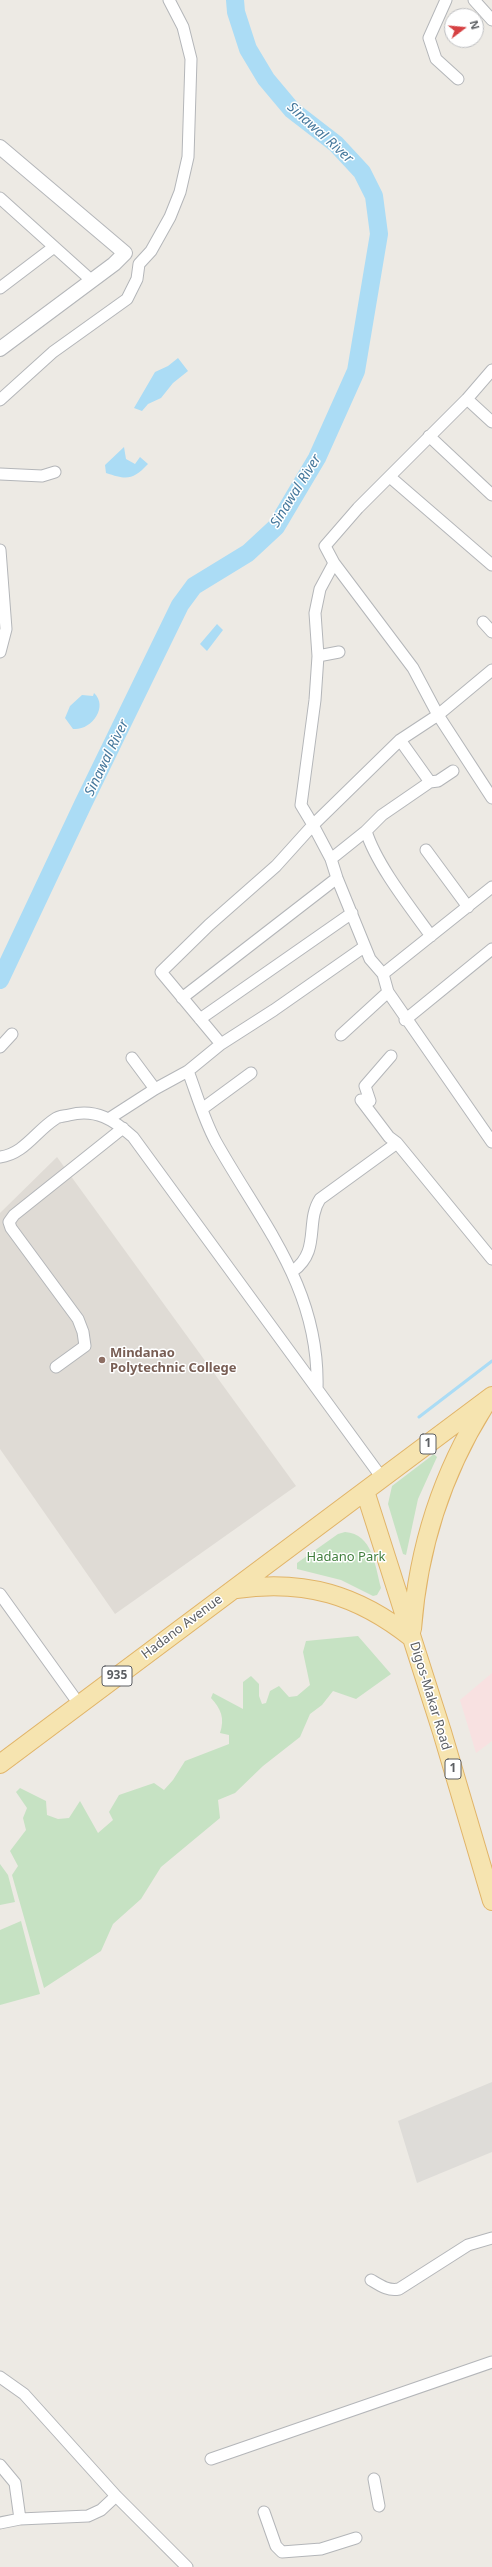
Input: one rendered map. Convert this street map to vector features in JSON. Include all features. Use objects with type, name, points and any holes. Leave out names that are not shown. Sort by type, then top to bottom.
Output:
[{"type":"main road","name":"1","points":[[365,1491],[492,1396]]},
{"type":"main road","points":[[412,1638],[418,1574],[434,1512],[458,1452],[492,1396]]},
{"type":"main road","name":"Digos-Makar Road","points":[[365,1491],[412,1638],[492,1901]]},
{"type":"main road","name":"Hadano Avenue","points":[[0,1764],[365,1491]]},
{"type":"main road","points":[[234,1589],[282,1585],[329,1592],[373,1610],[412,1638]]},
{"type":"street","points":[[0,400],[53,352],[127,299],[137,279],[139,264],[151,251],[170,217],[180,192],[188,157],[191,59],[183,27],[168,0]]},
{"type":"street","points":[[446,0],[429,38],[436,59],[458,79]]},
{"type":"street","points":[[474,0],[492,20]]},
{"type":"street","points":[[0,147],[139,264]]},
{"type":"street","points":[[0,198],[91,280]]},
{"type":"street","points":[[0,288],[54,247]]},
{"type":"street","points":[[0,349],[114,264],[125,252]]},
{"type":"street","points":[[492,370],[467,399],[358,508],[325,546],[334,563],[413,668],[438,715],[492,798]]},
{"type":"street","points":[[467,399],[492,422]]},
{"type":"street","points":[[429,436],[492,495]]},
{"type":"street","points":[[0,474],[42,476],[55,472]]},
{"type":"street","points":[[390,477],[492,565]]},
{"type":"street","points":[[0,550],[6,629],[0,652]]},
{"type":"street","points":[[334,563],[326,575],[317,601],[315,613],[318,656],[312,736],[301,805],[332,859],[337,878],[352,913],[364,947],[370,959],[383,974],[388,992],[405,1020],[491,1137]]},
{"type":"street","points":[[484,622],[492,632]]},
{"type":"street","points":[[318,656],[339,652]]},
{"type":"street","points":[[221,1044],[162,977],[161,971],[276,866],[313,825],[400,740],[438,715],[492,670]]},
{"type":"street","points":[[400,740],[430,782]]},
{"type":"street","points":[[332,859],[382,816],[430,782],[438,781],[453,771]]},
{"type":"street","points":[[366,831],[371,847],[406,902],[431,936]]},
{"type":"street","points":[[426,850],[468,907]]},
{"type":"street","points":[[182,998],[337,878]]},
{"type":"street","points":[[383,974],[492,887]]},
{"type":"street","points":[[200,1019],[352,913]]},
{"type":"street","points":[[110,1118],[155,1089],[188,1071],[221,1044],[274,1010],[364,947]]},
{"type":"street","points":[[405,1020],[492,949]]},
{"type":"street","points":[[341,1035],[388,992]]},
{"type":"street","points":[[0,1047],[12,1034]]},
{"type":"street","points":[[391,1056],[365,1086],[370,1101],[361,1100],[388,1137],[397,1143],[492,1259]]},
{"type":"street","points":[[132,1058],[155,1089]]},
{"type":"street","points":[[188,1071],[216,1142],[268,1225],[293,1271],[315,1344],[317,1389]]},
{"type":"street","points":[[202,1109],[251,1073]]},
{"type":"street","points":[[0,1157],[10,1156],[56,1118],[90,1112],[110,1118],[123,1128],[141,1145],[382,1478]]},
{"type":"street","points":[[56,1366],[85,1346],[81,1326],[11,1228],[9,1222],[14,1215],[123,1128]]},
{"type":"street","points":[[293,1271],[302,1263],[310,1248],[315,1222],[313,1209],[320,1199],[397,1143]]},
{"type":"street","points":[[0,1594],[79,1704]]},
{"type":"street","points":[[371,2280],[387,2288],[399,2289],[468,2245],[492,2238]]},
{"type":"street","points":[[211,2459],[492,2362]]},
{"type":"street","points":[[0,2377],[24,2394],[116,2496],[187,2567]]},
{"type":"street","points":[[0,2465],[15,2483],[20,2519]]},
{"type":"street","points":[[374,2479],[379,2506]]},
{"type":"street","points":[[0,2524],[20,2519],[88,2516],[101,2510],[116,2496]]},
{"type":"street","points":[[264,2512],[276,2546],[282,2552],[321,2550],[356,2538]]},
{"type":"shaded area","name":"Mindanao Polytechnic College","points":[[57,1157],[296,1486],[115,1614],[0,1449],[0,1213]]},
{"type":"shaded area","points":[[492,1673],[492,1741],[476,1753],[460,1700]]},
{"type":"shaded area","points":[[492,2082],[492,2152],[417,2183],[398,2121]]},
{"type":"green space","name":"Hadano Park","points":[[434,1454],[437,1457],[418,1499],[406,1555],[403,1554],[388,1504],[392,1486]]},
{"type":"green space","name":"Hadano Park","points":[[345,1532],[362,1538],[371,1552],[381,1588],[377,1595],[373,1596],[341,1580],[297,1569],[297,1563],[338,1534]]},
{"type":"green space","points":[[358,1636],[391,1674],[356,1699],[333,1691],[322,1705],[310,1714],[300,1737],[263,1766],[235,1793],[218,1800],[220,1818],[161,1867],[141,1899],[113,1924],[101,1951],[44,1988],[12,1875],[18,1866],[10,1851],[26,1830],[23,1818],[27,1808],[16,1792],[20,1788],[46,1801],[47,1815],[58,1819],[69,1818],[80,1801],[98,1833],[113,1820],[109,1812],[119,1795],[154,1783],[164,1790],[173,1780],[185,1761],[229,1744],[229,1735],[220,1733],[222,1718],[220,1710],[211,1698],[213,1693],[243,1709],[243,1682],[251,1676],[259,1684],[259,1696],[262,1704],[266,1703],[270,1691],[279,1686],[289,1697],[297,1696],[310,1685],[303,1652],[306,1641]]},
{"type":"green space","points":[[0,1864],[8,1875],[15,1902],[0,1905]]},
{"type":"green space","points":[[21,1921],[40,1994],[0,2005],[0,1930]]},
{"type":"water","points":[[178,358],[188,371],[173,383],[161,398],[148,404],[142,411],[134,408],[155,372],[168,366]]},
{"type":"water","points":[[124,447],[126,459],[135,464],[140,457],[148,464],[134,476],[119,477],[106,473],[105,465]]},
{"type":"water","points":[[217,624],[223,630],[207,651],[200,644]]},
{"type":"water","points":[[94,693],[100,705],[96,717],[86,726],[80,729],[73,729],[65,718],[70,706],[82,695],[93,696]]},
{"type":"waterway","name":"Sinawal River","points":[[0,980],[83,804],[180,605],[194,586],[248,553],[276,527],[317,458],[356,371],[379,234],[374,196],[362,172],[336,144],[292,110],[266,79],[248,49],[236,12],[235,0]]},
{"type":"waterway","points":[[419,1417],[492,1361]]},
{"type":"place","name":"Mindanao Polytechnic College","points":[[102,1360]]}]
